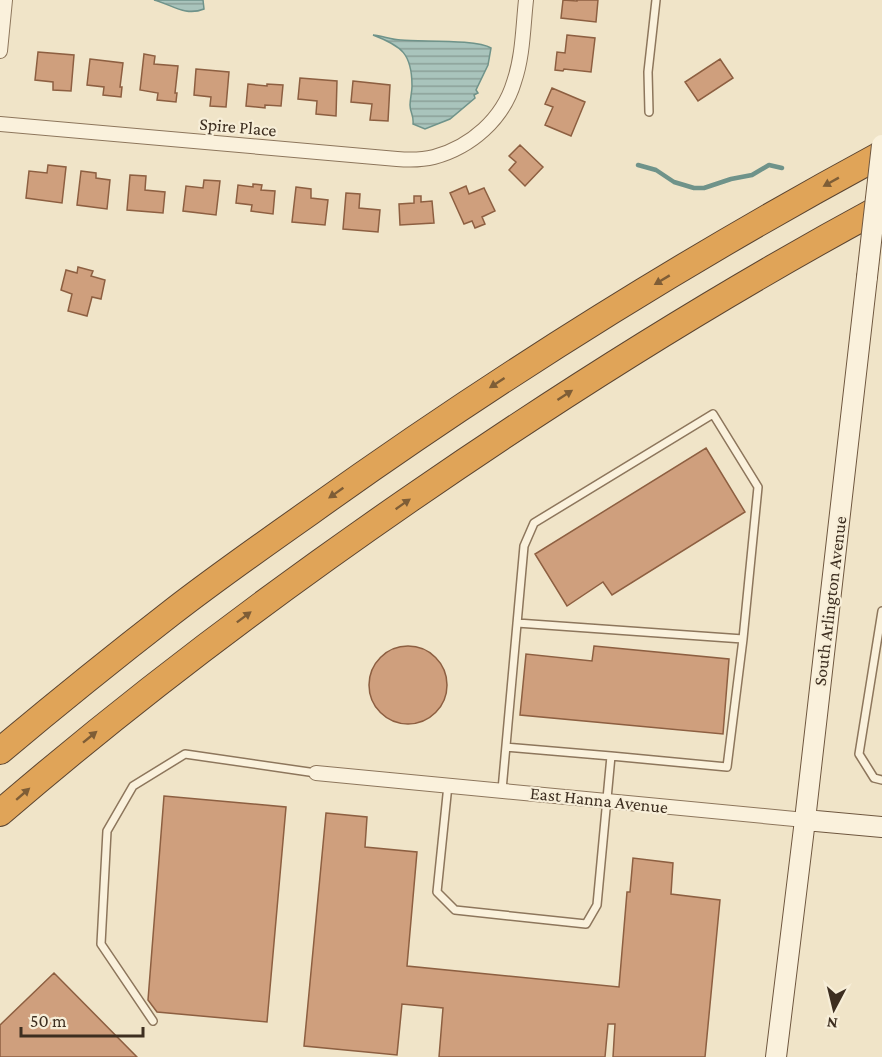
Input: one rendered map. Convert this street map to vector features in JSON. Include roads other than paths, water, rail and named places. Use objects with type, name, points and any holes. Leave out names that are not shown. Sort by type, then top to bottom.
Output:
[{"type":"highway","points":[[0,751],[172,612],[416,436],[667,277],[882,154]]},
{"type":"highway","points":[[0,813],[123,710],[202,648],[292,582],[524,421],[763,274],[882,207]]},
{"type":"main road","name":"South Arlington Avenue","points":[[776,1057],[882,145]]},
{"type":"main road","name":"East Hanna Avenue","points":[[805,820],[882,827]]},
{"type":"street","points":[[0,51],[6,0]]},
{"type":"street","name":"Spire Place","points":[[0,124],[397,159],[430,158],[469,142],[482,133],[500,113],[510,93],[519,65],[526,0]]},
{"type":"street","name":"East Hanna Avenue","points":[[316,773],[805,820]]},
{"type":"lane","points":[[649,112],[648,72],[656,0]]},
{"type":"lane","points":[[502,790],[524,546],[534,523],[713,414],[758,486],[743,639],[727,767],[506,747]]},
{"type":"lane","points":[[882,611],[859,754],[874,778],[882,780]]},
{"type":"lane","points":[[517,623],[743,639]]},
{"type":"lane","points":[[153,1021],[101,944],[107,831],[133,786],[185,754],[316,773]]},
{"type":"lane","points":[[448,785],[437,892],[454,910],[586,924],[597,905],[611,756]]},
{"type":"water","points":[[154,0],[203,0],[204,9],[184,11]]},
{"type":"water","points":[[373,35],[398,40],[474,43],[491,48],[488,65],[476,90],[478,93],[450,119],[425,129],[413,124],[410,105],[412,75],[407,59],[391,43]]},
{"type":"waterway","points":[[638,165],[656,170],[674,182],[694,188],[704,188],[752,175],[769,165],[782,168]]}]
